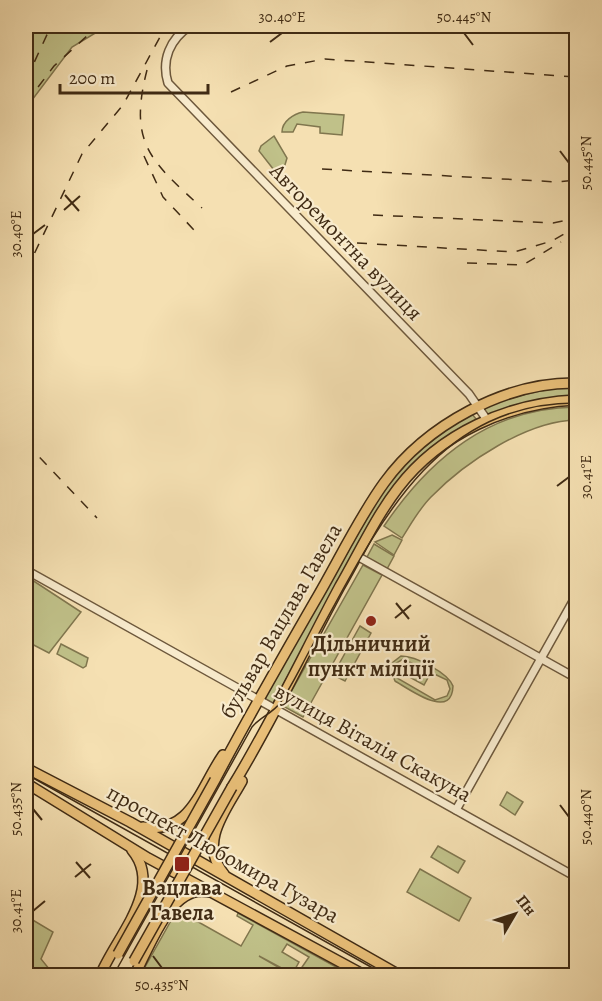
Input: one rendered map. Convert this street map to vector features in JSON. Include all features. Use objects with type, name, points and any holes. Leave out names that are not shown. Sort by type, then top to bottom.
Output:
[{"type":"main road","name":"бульвар Вацлава Гавела","points":[[102,975],[118,954],[258,700],[385,481],[425,440],[479,406],[541,386],[576,383]]},
{"type":"main road","name":"бульвар Вацлава Гавела","points":[[128,975],[232,787],[261,741],[295,668],[357,556],[398,488],[415,468],[451,440],[487,420],[535,404],[576,400]]},
{"type":"main road","points":[[130,822],[154,828],[169,827],[182,820],[211,772],[247,721]]},
{"type":"main road","points":[[230,880],[214,856],[214,837],[261,741]]},
{"type":"main road","name":"проспект Любомира Гузара","points":[[26,768],[130,822],[401,975]]},
{"type":"main road","name":"проспект Любомира Гузара","points":[[26,783],[148,858],[366,975]]},
{"type":"main road","points":[[102,975],[142,895],[145,882],[142,865],[125,842]]},
{"type":"main road","points":[[134,975],[178,899],[190,893],[202,891],[222,898]]},
{"type":"street","name":"Авторемонтна вулиця","points":[[190,26],[175,39],[166,59],[168,83],[479,406],[487,420]]},
{"type":"street","points":[[357,556],[576,678]]},
{"type":"street","name":"вулиця Віталія Скакуна","points":[[26,570],[576,878]]},
{"type":"street","points":[[456,810],[576,596]]},
{"type":"green space","points":[[26,26],[107,26],[72,47],[26,108]]},
{"type":"green space","points":[[303,112],[344,115],[342,135],[320,133],[320,127],[297,124],[293,132],[282,132],[289,119]]},
{"type":"green space","points":[[274,136],[287,158],[284,168],[278,171],[274,170],[259,151],[261,146]]},
{"type":"green space","points":[[576,386],[576,397],[490,415],[485,412],[485,407],[519,396]]},
{"type":"green space","points":[[576,407],[576,420],[557,422],[518,436],[461,470],[427,502],[402,538],[384,526],[421,479],[465,441],[516,416]]},
{"type":"green space","points":[[472,414],[476,419],[475,422],[448,437],[378,510],[272,705],[263,700],[387,483],[427,445],[448,428]]},
{"type":"green space","points":[[392,535],[402,540],[394,555],[375,542]]},
{"type":"green space","points":[[374,544],[394,556],[387,569],[366,559]]},
{"type":"green space","points":[[363,565],[382,575],[303,717],[283,706]]},
{"type":"green space","points":[[26,576],[81,612],[49,653],[26,641]]},
{"type":"green space","points":[[360,626],[371,633],[345,681],[333,675]]},
{"type":"green space","points":[[61,644],[88,658],[86,666],[83,668],[57,654]]},
{"type":"green space","points":[[401,656],[431,666],[450,681],[453,686],[451,696],[445,701],[438,702],[410,690],[395,681],[390,668],[392,663]],"holes":[[[403,659],[447,680],[450,689],[447,696],[435,700],[397,678],[394,674],[395,664]]]},
{"type":"green space","points":[[408,662],[430,674],[424,685],[402,673]]},
{"type":"green space","points":[[507,792],[523,802],[515,815],[500,805]]},
{"type":"green space","points":[[438,846],[465,861],[458,873],[431,857]]},
{"type":"green space","points":[[420,869],[471,898],[459,921],[407,892]]},
{"type":"green space","points":[[177,910],[241,946],[253,925],[237,916],[238,913],[338,968],[337,975],[298,973],[309,957],[287,944],[282,952],[299,962],[294,971],[287,971],[259,956],[292,975],[140,976]]},
{"type":"green space","points":[[26,916],[53,932],[41,959],[54,975],[26,975],[26,958],[31,948],[26,945]]},
{"type":"tram line","points":[[113,976],[252,727],[277,706],[284,696],[357,563],[411,484],[444,452],[481,426],[525,409],[576,403]]},
{"type":"tram line","points":[[26,774],[387,976]]},
{"type":"railway","points":[[26,80],[51,26]]},
{"type":"railway","points":[[26,103],[54,66],[98,26]]},
{"type":"railway","points":[[26,271],[82,154],[123,105],[166,26]]},
{"type":"railway","points":[[231,92],[287,66],[325,59],[576,77]]},
{"type":"railway","points":[[147,70],[140,116],[148,149],[169,177],[202,208]]},
{"type":"railway","points":[[144,156],[163,197],[194,230]]},
{"type":"railway","points":[[322,169],[558,182],[576,180]]},
{"type":"railway","points":[[373,215],[553,223],[576,218]]},
{"type":"railway","points":[[357,243],[514,252],[552,241],[576,227]]},
{"type":"railway","points":[[467,263],[523,265],[561,242]]},
{"type":"railway","points":[[26,443],[97,518]]},
{"type":"place","name":"Дільничний пункт міліції","points":[[371,621]]},
{"type":"place","name":"Вацлава Гавела","points":[[182,864]]}]
